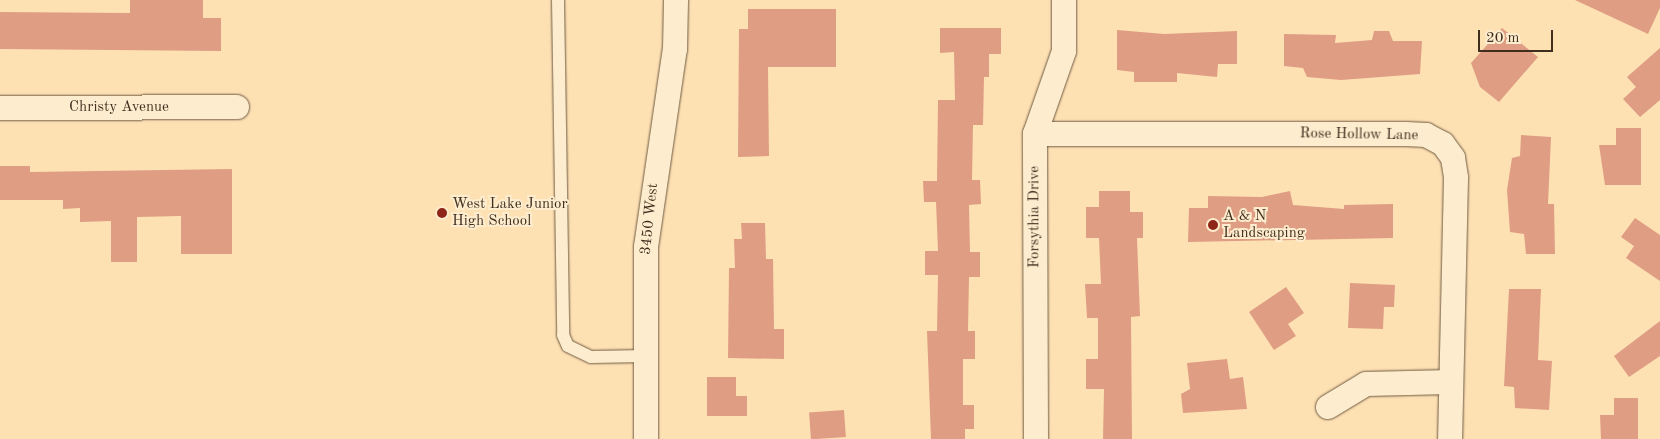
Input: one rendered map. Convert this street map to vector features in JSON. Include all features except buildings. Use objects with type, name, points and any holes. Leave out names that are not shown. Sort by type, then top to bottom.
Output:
[{"type":"street","name":"3450 West","points":[[646,439],[649,212],[675,49],[676,0]]},
{"type":"street","name":"Forsythia Drive","points":[[1036,439],[1035,134],[1064,51],[1064,0]]},
{"type":"street","name":"Christy Avenue","points":[[0,108],[237,107]]},
{"type":"street","name":"Rose Hollow Lane","points":[[1035,134],[1406,134],[1435,138],[1453,158],[1456,178],[1450,439]]},
{"type":"street","points":[[1328,407],[1366,384],[1451,382]]},
{"type":"lane","points":[[558,0],[563,335],[568,346],[591,357],[646,356]]},
{"type":"place","name":"West Lake Junior High School","points":[[442,213]]},
{"type":"place","name":"A & N Landscaping","points":[[1213,225]]}]
